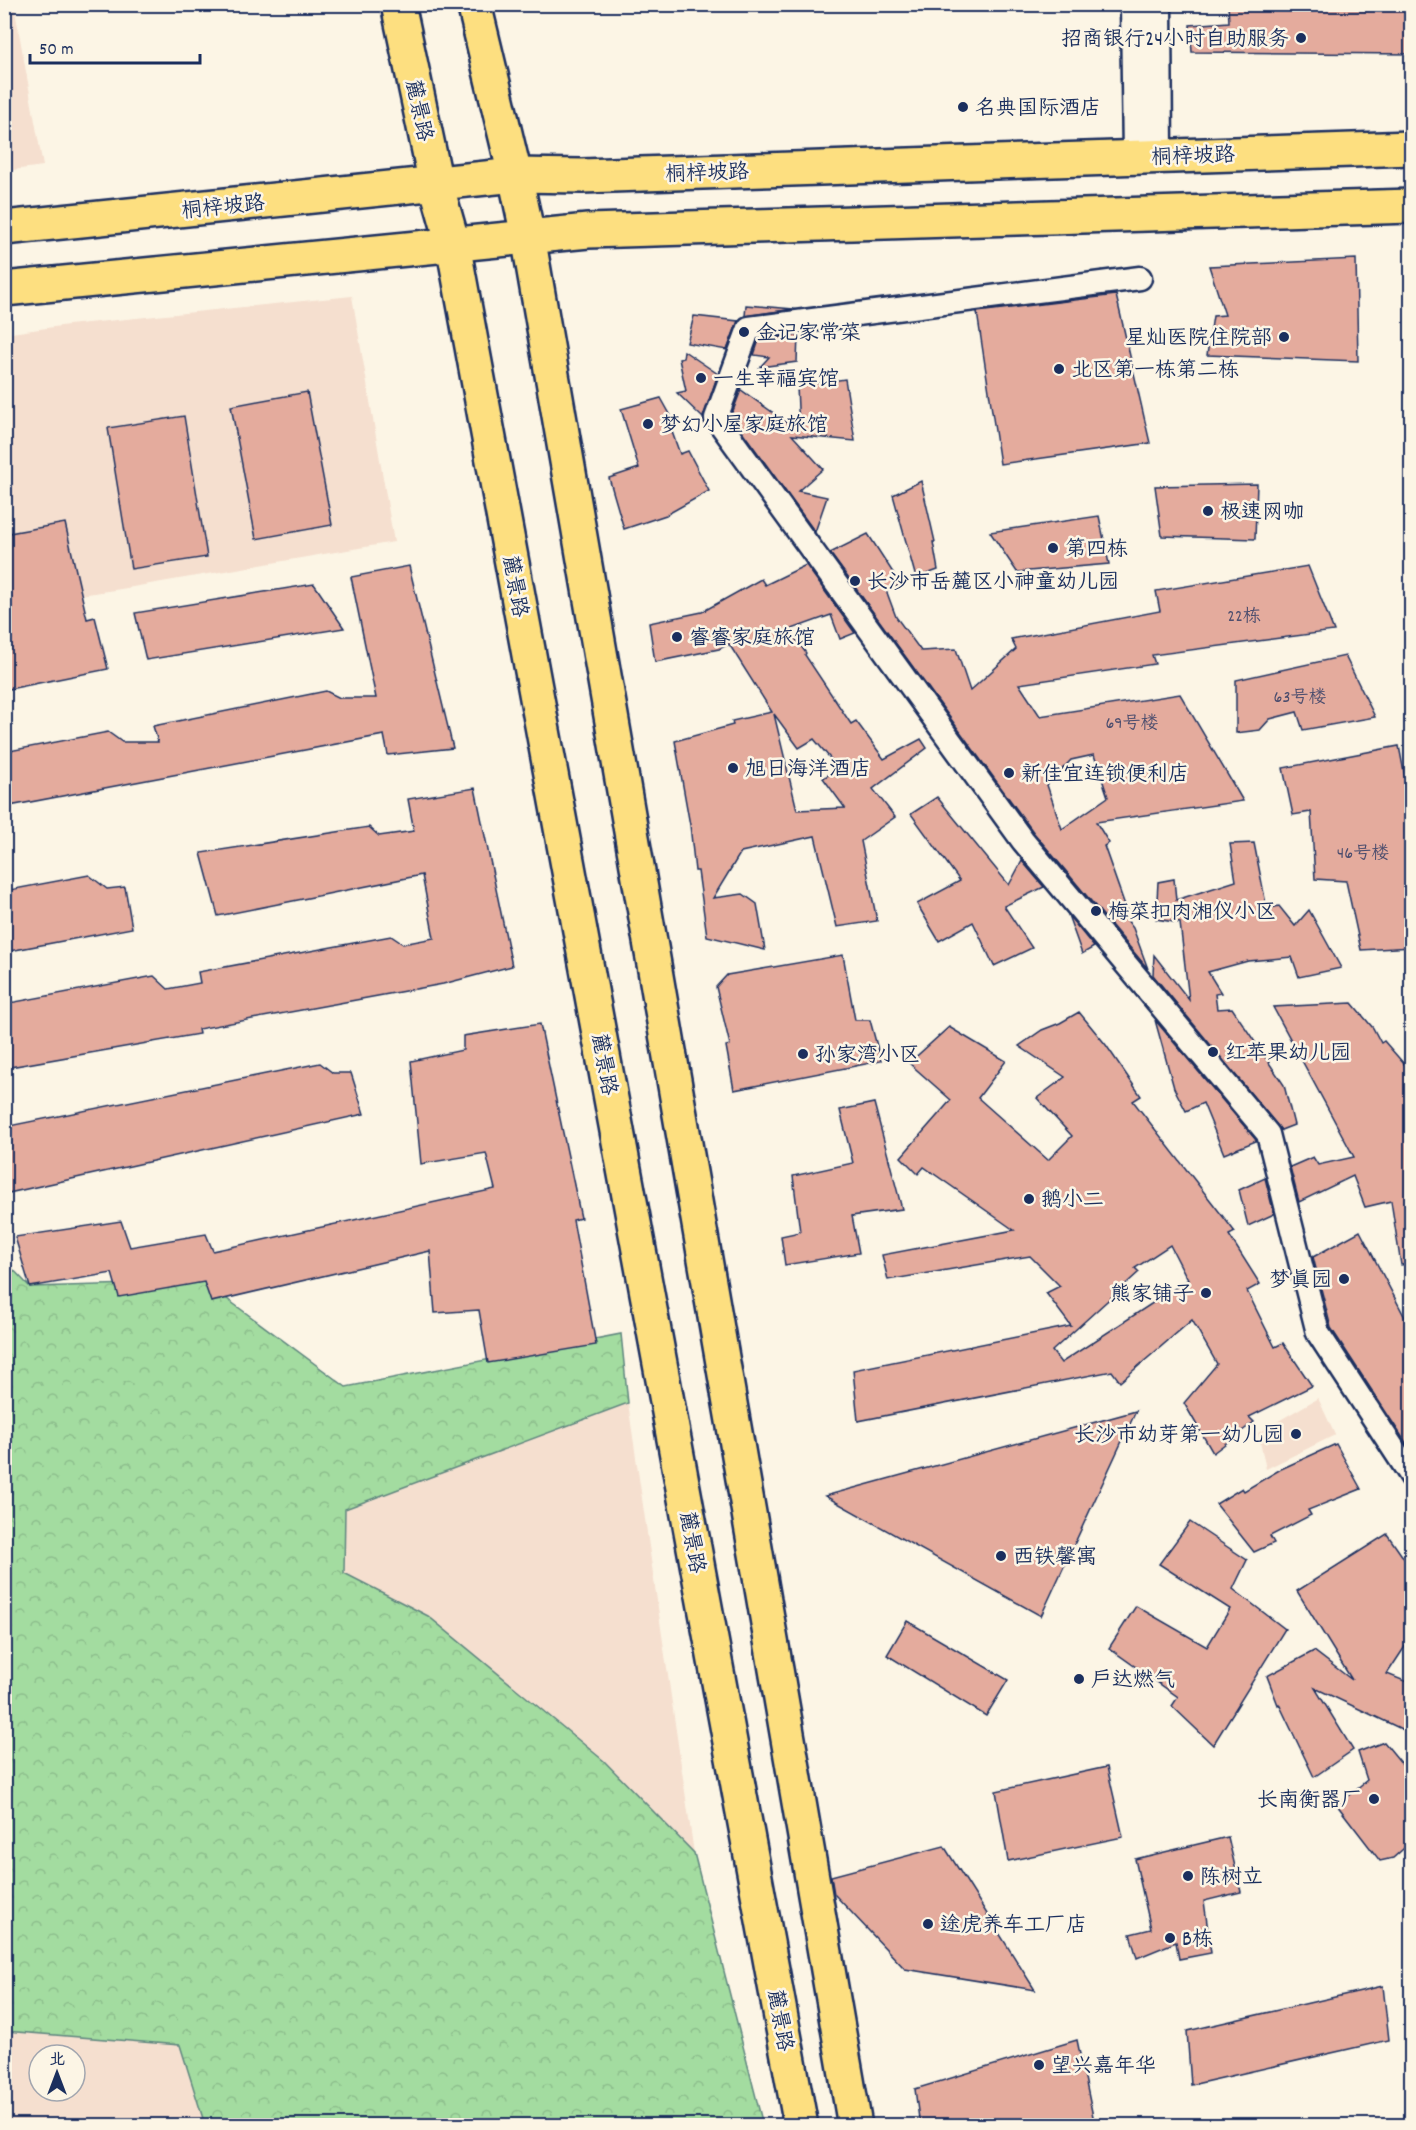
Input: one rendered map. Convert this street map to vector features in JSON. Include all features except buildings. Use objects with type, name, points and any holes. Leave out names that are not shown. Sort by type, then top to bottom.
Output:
[{"type":"main road","name":"麓景路","points":[[398,4],[436,184],[453,244],[801,2126]]},
{"type":"main road","points":[[474,4],[528,236],[855,2126]]},
{"type":"main road","name":"桐梓坡路","points":[[4,228],[515,175],[594,176],[1412,148]]},
{"type":"main road","points":[[4,289],[528,236],[600,231],[1412,206]]},
{"type":"street","points":[[1135,4],[1148,157]]},
{"type":"street","points":[[1148,157],[1157,4]]},
{"type":"street","points":[[1140,278],[749,328],[716,418],[1023,841],[1268,1134],[1318,1333],[1412,1478]]},
{"type":"shaded area","points":[[4,5],[14,5],[43,166],[5,171]]},
{"type":"shaded area","points":[[352,296],[394,542],[121,589],[5,606],[4,334],[68,325]]},
{"type":"shaded area","name":"长沙市幼芽第一幼儿园","points":[[1318,1398],[1335,1435],[1266,1469],[1258,1433]]},
{"type":"shaded area","points":[[628,1403],[694,1853],[604,1761],[428,1616],[344,1573],[344,1509]]},
{"type":"shaded area","points":[[4,2031],[180,2045],[205,2125],[5,2125]]},
{"type":"green space","points":[[4,1260],[30,1287],[204,1282],[346,1387],[621,1334],[628,1403],[345,1509],[344,1573],[428,1616],[604,1761],[694,1853],[763,2125],[205,2125],[180,2045],[5,2031]]},
{"type":"place","name":"招商银行24小时自助服务","points":[[1301,38]]},
{"type":"place","name":"名典国际酒店","points":[[963,107]]},
{"type":"place","name":"金记家常菜","points":[[744,332]]},
{"type":"place","name":"星灿医院住院部","points":[[1284,337]]},
{"type":"place","name":"北区第一栋第二栋","points":[[1059,369]]},
{"type":"place","name":"一生幸福宾馆","points":[[701,378]]},
{"type":"place","name":"梦幻小屋家庭旅馆","points":[[648,424]]},
{"type":"place","name":"极速网咖","points":[[1208,511]]},
{"type":"place","name":"第四栋","points":[[1053,548]]},
{"type":"place","name":"长沙市岳麓区小神童幼儿园","points":[[855,581]]},
{"type":"place","name":"睿睿家庭旅馆","points":[[677,637]]},
{"type":"place","name":"旭日海洋酒店","points":[[733,768]]},
{"type":"place","name":"新佳宜连锁便利店","points":[[1009,773]]},
{"type":"place","name":"梅菜扣肉湘仪小区","points":[[1096,911]]},
{"type":"place","name":"红苹果幼儿园","points":[[1213,1052]]},
{"type":"place","name":"孙家湾小区","points":[[803,1054]]},
{"type":"place","name":"鹅小二","points":[[1029,1199]]},
{"type":"place","name":"梦真园","points":[[1344,1279]]},
{"type":"place","name":"熊家铺子","points":[[1206,1293]]},
{"type":"place","name":"长沙市幼芽第一幼儿园","points":[[1296,1434]]},
{"type":"place","name":"西铁馨寓","points":[[1001,1556]]},
{"type":"place","name":"户达燃气","points":[[1079,1679]]},
{"type":"place","name":"长南衡器厂","points":[[1374,1799]]},
{"type":"place","name":"陈树立","points":[[1188,1876]]},
{"type":"place","name":"途虎养车工厂店","points":[[928,1924]]},
{"type":"place","name":"B栋","points":[[1170,1938]]},
{"type":"place","name":"望兴嘉年华","points":[[1039,2065]]}]
